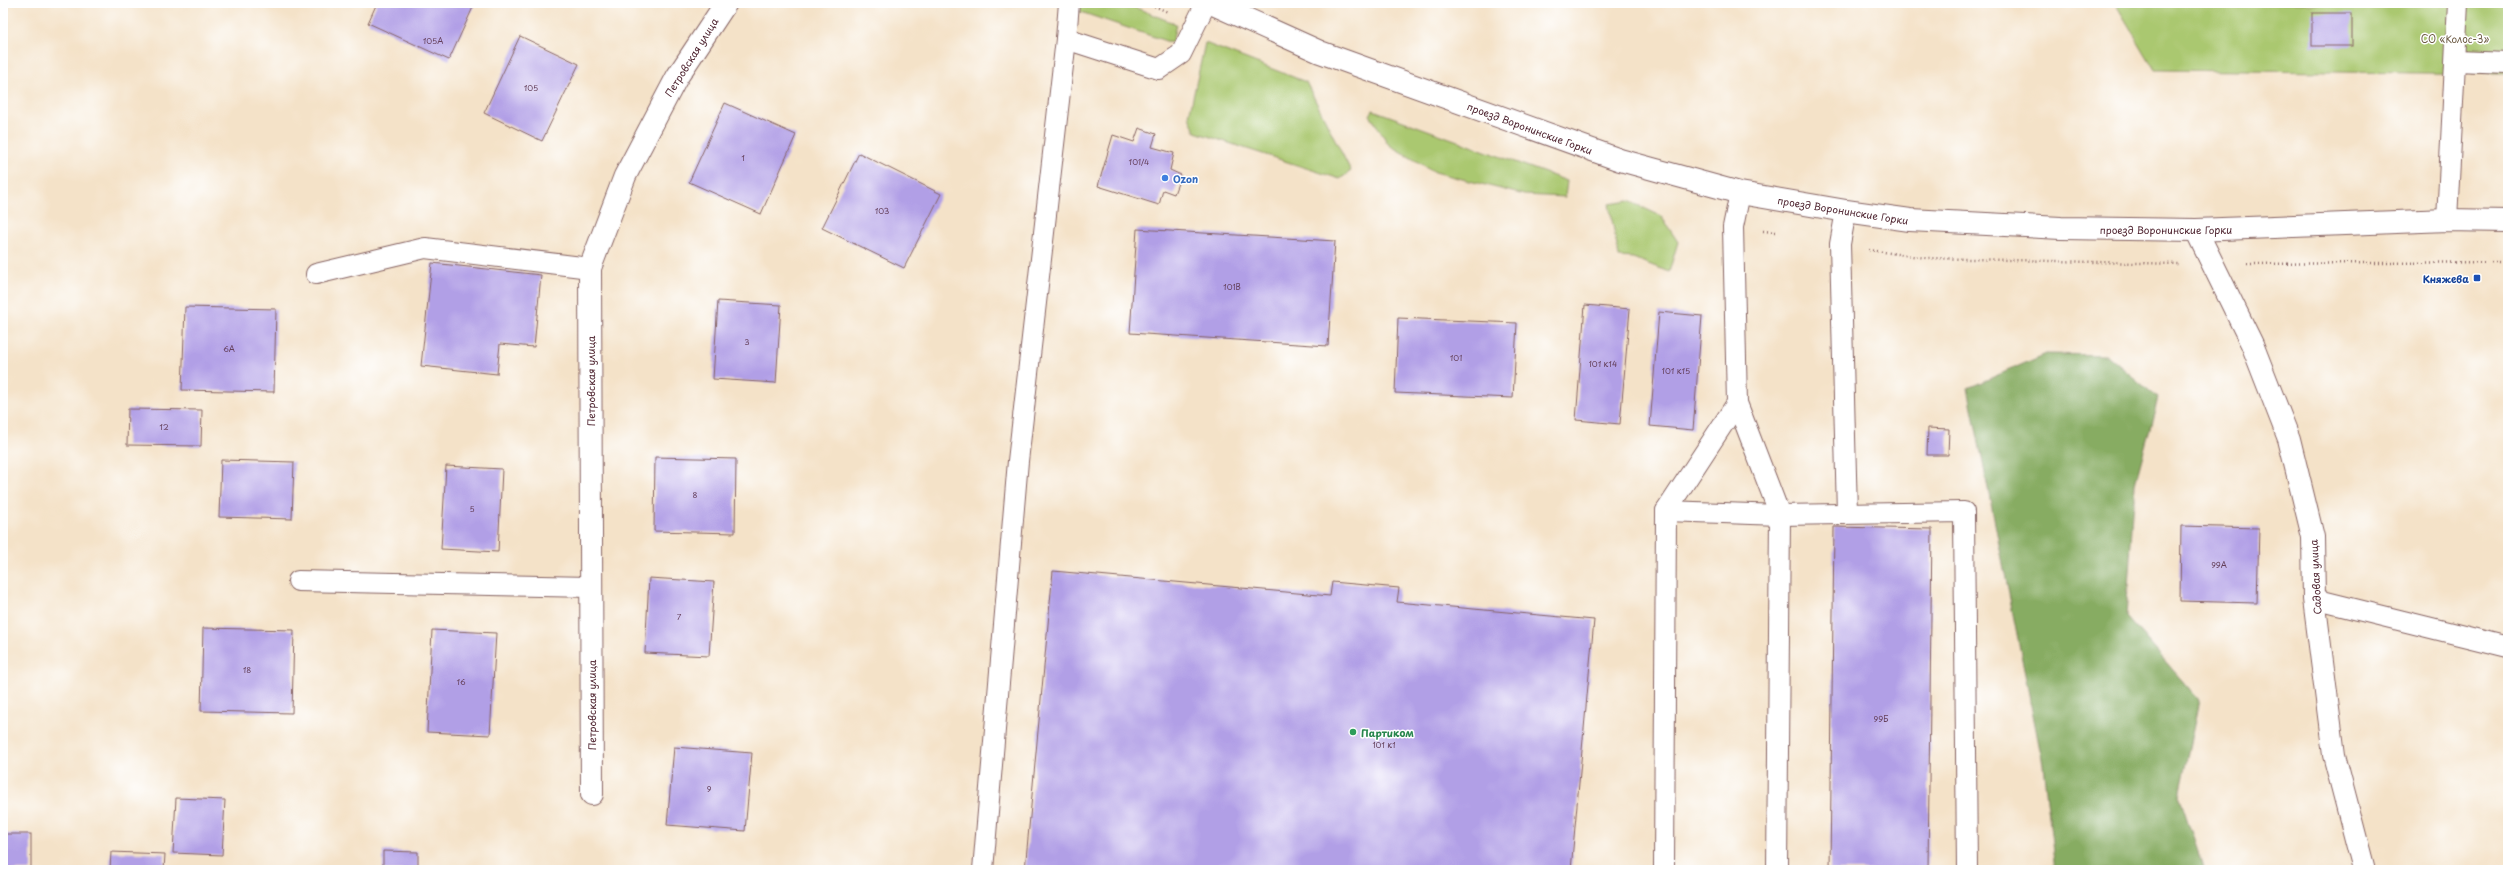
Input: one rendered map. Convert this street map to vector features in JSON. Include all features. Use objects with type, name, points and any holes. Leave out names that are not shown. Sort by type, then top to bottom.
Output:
[{"type":"street","name":"Петровская улица","points":[[592,794],[590,268],[625,176],[677,77],[726,3]]},
{"type":"street","name":"проезд Воронинские Горки","points":[[1211,3],[1320,52],[1620,160],[1740,193],[1846,211],[1910,220],[2037,227],[2196,230],[2447,220],[2508,221]]},
{"type":"street","name":"Садовая улица","points":[[2196,230],[2252,344],[2289,439],[2313,537],[2314,599],[2334,755],[2364,870]]},
{"type":"lane","points":[[983,870],[1018,460],[1069,3]]},
{"type":"lane","points":[[1066,39],[1159,69],[1181,54],[1206,3]]},
{"type":"lane","points":[[2447,220],[2458,3]]},
{"type":"lane","points":[[2456,62],[2508,63]]},
{"type":"lane","points":[[1740,193],[1734,227],[1737,403],[1780,515],[1777,870]]},
{"type":"lane","points":[[1846,211],[1840,244],[1847,514]]},
{"type":"lane","points":[[316,274],[424,248],[590,268]]},
{"type":"lane","points":[[1664,870],[1666,511],[1737,403]]},
{"type":"lane","points":[[1666,511],[1780,515],[1964,512],[1967,870]]},
{"type":"lane","points":[[298,581],[591,587]]},
{"type":"lane","points":[[2314,599],[2508,647]]},
{"type":"green space","points":[[1078,3],[1124,3],[1176,24],[1172,43],[1078,11]]},
{"type":"green space","name":"СО «Колос-3»","points":[[2115,3],[2508,3],[2508,74],[2155,70]]},
{"type":"green space","points":[[1205,43],[1306,82],[1351,171],[1340,179],[1195,132],[1189,116]]},
{"type":"green space","points":[[1373,110],[1567,181],[1565,197],[1524,195],[1435,172],[1389,145],[1370,115]]},
{"type":"green space","points":[[1629,201],[1661,216],[1678,242],[1669,272],[1633,258],[1619,257],[1609,204]]},
{"type":"green space","points":[[2046,354],[2107,355],[2158,398],[2135,484],[2126,616],[2199,700],[2179,795],[2204,870],[2055,870],[2043,765],[1968,388]]},
{"type":"building","points":[[377,3],[475,3],[449,60],[368,23]]},
{"type":"building","points":[[2312,13],[2352,13],[2352,46],[2312,46]]},
{"type":"building","points":[[520,36],[579,64],[542,141],[484,113]]},
{"type":"building","points":[[725,103],[796,135],[761,214],[689,182]]},
{"type":"building","points":[[1139,128],[1156,134],[1152,147],[1174,153],[1170,170],[1181,175],[1174,194],[1163,190],[1159,205],[1098,186],[1113,135],[1134,142]]},
{"type":"building","points":[[859,153],[941,194],[904,268],[822,228]]},
{"type":"building","points":[[1137,229],[1335,241],[1328,346],[1130,333]]},
{"type":"building","points":[[432,263],[541,275],[534,347],[500,344],[497,374],[421,366]]},
{"type":"building","points":[[718,301],[781,305],[776,383],[713,379]]},
{"type":"building","points":[[1585,305],[1630,309],[1620,424],[1576,420]]},
{"type":"building","points":[[185,307],[276,309],[274,392],[182,390]]},
{"type":"building","points":[[1659,312],[1702,316],[1693,430],[1650,426]]},
{"type":"building","points":[[1398,318],[1517,323],[1513,398],[1395,393]]},
{"type":"building","points":[[128,409],[202,410],[201,446],[127,445]]},
{"type":"building","points":[[1928,428],[1949,429],[1948,455],[1927,455]]},
{"type":"building","points":[[655,457],[736,459],[735,533],[654,531]]},
{"type":"building","points":[[221,460],[294,462],[292,519],[219,517]]},
{"type":"building","points":[[446,466],[502,469],[498,552],[441,549]]},
{"type":"building","points":[[2181,526],[2259,528],[2257,603],[2180,601]]},
{"type":"building","points":[[1834,527],[1932,529],[1928,870],[1830,870]]},
{"type":"building","points":[[1053,571],[1330,596],[1332,582],[1399,588],[1397,602],[1594,620],[1571,870],[1025,870]]},
{"type":"building","points":[[649,578],[714,582],[709,656],[645,653]]},
{"type":"building","points":[[203,628],[294,630],[292,713],[201,711]]},
{"type":"building","points":[[432,630],[496,633],[490,735],[427,732]]},
{"type":"building","points":[[674,747],[752,753],[745,831],[667,825]]},
{"type":"building","points":[[176,798],[225,800],[222,855],[173,853]]},
{"type":"building","points":[[3,834],[31,834],[31,870],[3,870]]},
{"type":"building","points":[[383,851],[418,852],[418,870],[383,870]]},
{"type":"building","points":[[111,852],[165,854],[164,870],[110,870]]},
{"type":"place","name":"Ozon","points":[[1165,178]]},
{"type":"place","name":"Княжева","points":[[2477,278]]},
{"type":"place","name":"Партиком","points":[[1353,732]]}]
